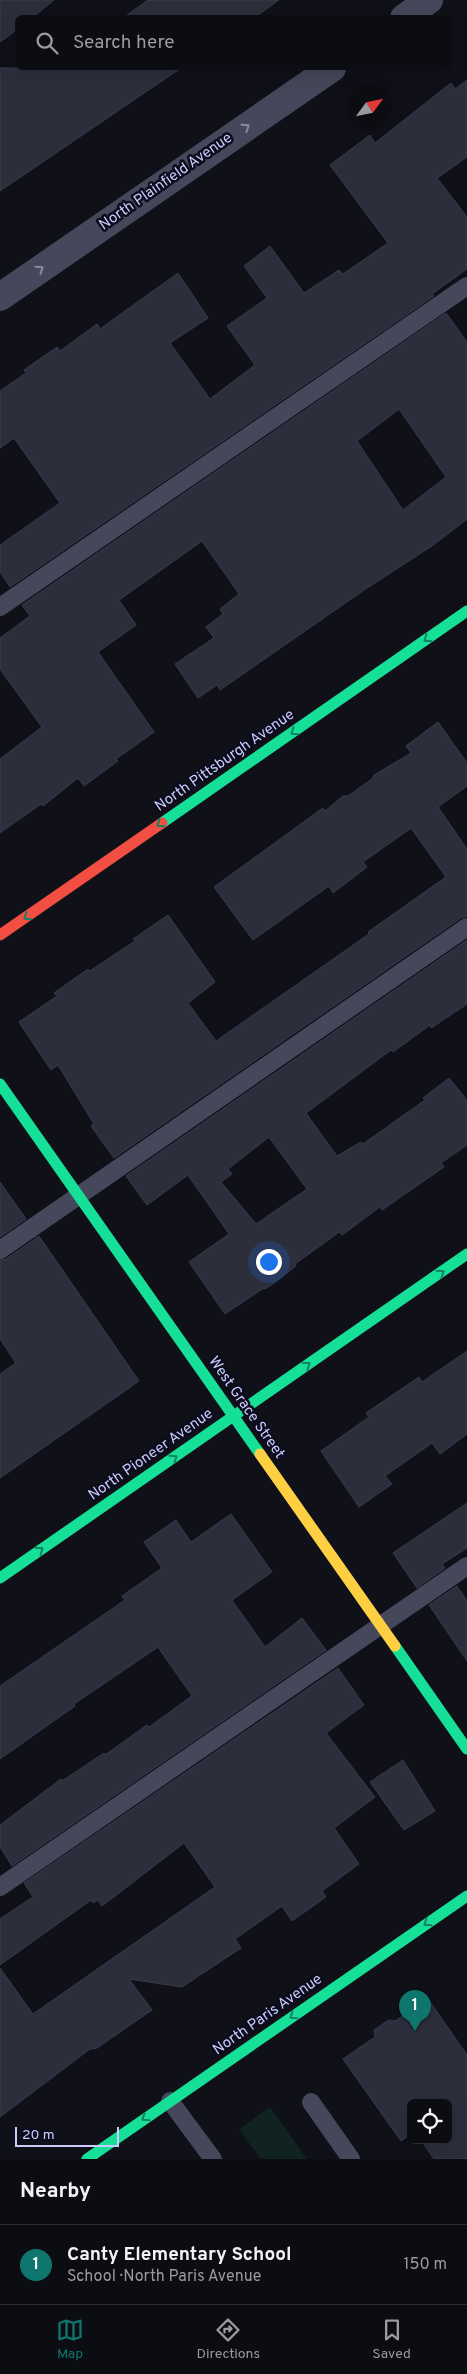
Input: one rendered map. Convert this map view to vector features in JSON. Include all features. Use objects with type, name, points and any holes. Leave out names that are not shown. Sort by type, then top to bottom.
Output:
[{"type":"street","points":[[408,15],[429,0]]},
{"type":"street","name":"North Plainfield Avenue","points":[[0,297],[329,70]]},
{"type":"street","name":"North Pittsburgh Avenue","points":[[0,936],[467,611]]},
{"type":"street","name":"West Grace Street","points":[[0,1084],[467,1749]]},
{"type":"street","name":"North Pioneer Avenue","points":[[0,1578],[467,1254]]},
{"type":"street","name":"North Paris Avenue","points":[[87,2159],[467,1896]]},
{"type":"lane","points":[[0,608],[467,286]]},
{"type":"lane","points":[[0,1250],[467,927]]},
{"type":"lane","points":[[0,1887],[467,1566]]},
{"type":"lane","points":[[170,2102],[213,2159]]},
{"type":"lane","points":[[311,2102],[351,2159]]},
{"type":"green space","points":[[270,2107],[307,2159],[261,2159],[239,2129]]},
{"type":"building","points":[[0,0],[54,0],[36,15],[15,15],[15,31],[0,42]]},
{"type":"building","points":[[148,0],[279,0],[258,15],[127,15]]},
{"type":"building","points":[[0,68],[15,68],[15,70],[178,70],[0,191]]},
{"type":"building","points":[[467,80],[467,157],[437,178],[467,217],[467,269],[432,294],[434,296],[10,587],[0,572],[0,545],[60,503],[14,438],[0,448],[0,391],[26,373],[24,370],[57,347],[60,351],[97,324],[100,329],[178,273],[208,318],[170,343],[210,399],[255,365],[227,326],[267,298],[244,266],[270,246],[304,293],[339,270],[343,274],[388,243],[330,165],[370,135],[375,143],[451,83],[455,89]]},
{"type":"building","points":[[446,313],[467,342],[467,519],[432,546],[367,588],[220,690],[217,685],[198,698],[175,664],[214,638],[206,627],[223,614],[220,609],[239,594],[202,541],[119,600],[136,625],[98,652],[154,732],[116,759],[118,761],[84,786],[78,778],[43,806],[41,804],[0,833],[0,759],[42,727],[0,669],[0,638],[30,616],[22,605]],"holes":[[[399,409],[446,477],[403,510],[357,441]]]},
{"type":"building","points":[[438,722],[467,763],[467,786],[438,807],[467,849],[467,916],[461,918],[114,1158],[91,1126],[94,1124],[58,1065],[51,1070],[19,1022],[57,996],[54,993],[88,969],[90,971],[135,941],[133,939],[168,915],[215,982],[188,1003],[216,1041],[369,934],[368,932],[446,877],[411,828],[363,862],[367,867],[333,893],[329,886],[253,940],[214,887],[323,808],[325,811],[343,796],[348,796],[372,779],[374,775],[411,753],[406,746]]},
{"type":"building","points":[[467,940],[467,1004],[431,1028],[430,1025],[393,1052],[391,1050],[306,1113],[337,1156],[361,1142],[363,1144],[425,1100],[423,1098],[449,1078],[467,1100],[467,1145],[441,1163],[444,1167],[382,1210],[380,1207],[342,1235],[339,1232],[295,1264],[296,1266],[274,1283],[225,1314],[189,1262],[229,1234],[188,1175],[147,1205],[126,1176]],"holes":[[[269,1137],[307,1189],[256,1224],[221,1182],[232,1174],[228,1169]]]},
{"type":"building","points":[[0,1182],[26,1219],[0,1237]]},
{"type":"building","points":[[39,1236],[139,1381],[0,1478],[0,1374],[16,1363],[0,1339],[0,1260],[6,1259]]},
{"type":"building","points":[[467,1351],[467,1434],[440,1454],[432,1443],[385,1476],[392,1484],[359,1507],[321,1451],[369,1417],[366,1413],[419,1377],[422,1382]]},
{"type":"building","points":[[467,1503],[467,1548],[442,1564],[445,1568],[417,1588],[393,1553]]},
{"type":"building","points":[[231,1514],[272,1572],[232,1600],[265,1647],[302,1618],[326,1650],[12,1866],[0,1847],[0,1825],[61,1779],[62,1781],[104,1753],[105,1755],[147,1725],[149,1727],[192,1696],[158,1647],[74,1704],[75,1706],[0,1759],[0,1686],[125,1600],[122,1596],[162,1568],[144,1542],[176,1520],[191,1542]]},
{"type":"building","points":[[457,1586],[467,1601],[467,1661],[429,1605]]},
{"type":"building","points":[[338,1668],[364,1705],[326,1733],[375,1797],[334,1828],[359,1864],[322,1891],[326,1897],[292,1921],[282,1906],[235,1939],[241,1948],[182,1987],[129,1979],[152,2010],[97,2048],[90,2049],[0,2117],[0,1968],[33,2014],[215,1887],[184,1843],[102,1906],[98,1900],[93,1903],[91,1900],[0,1965],[0,1919],[33,1897],[24,1883]]},
{"type":"building","points":[[403,1760],[435,1811],[404,1830],[370,1782]]},
{"type":"building","points":[[428,1999],[467,2055],[467,2159],[434,2159],[424,2144],[452,2144],[452,2099],[407,2099],[407,2137],[401,2141],[343,2059],[375,2037],[374,2030],[389,2020],[395,2021]]},
{"type":"traffic: fast","points":[[162,823],[467,611]]},
{"type":"traffic: fast","points":[[0,1084],[260,1454]]},
{"type":"traffic: fast","points":[[0,1578],[467,1254]]},
{"type":"traffic: fast","points":[[395,1646],[467,1749]]},
{"type":"traffic: fast","points":[[87,2159],[467,1896]]},
{"type":"traffic: slow","points":[[260,1454],[395,1646]]},
{"type":"traffic: jam","points":[[0,935],[162,823]]},
{"type":"place","name":"Canty Elementary School","points":[[415,2031]]}]
